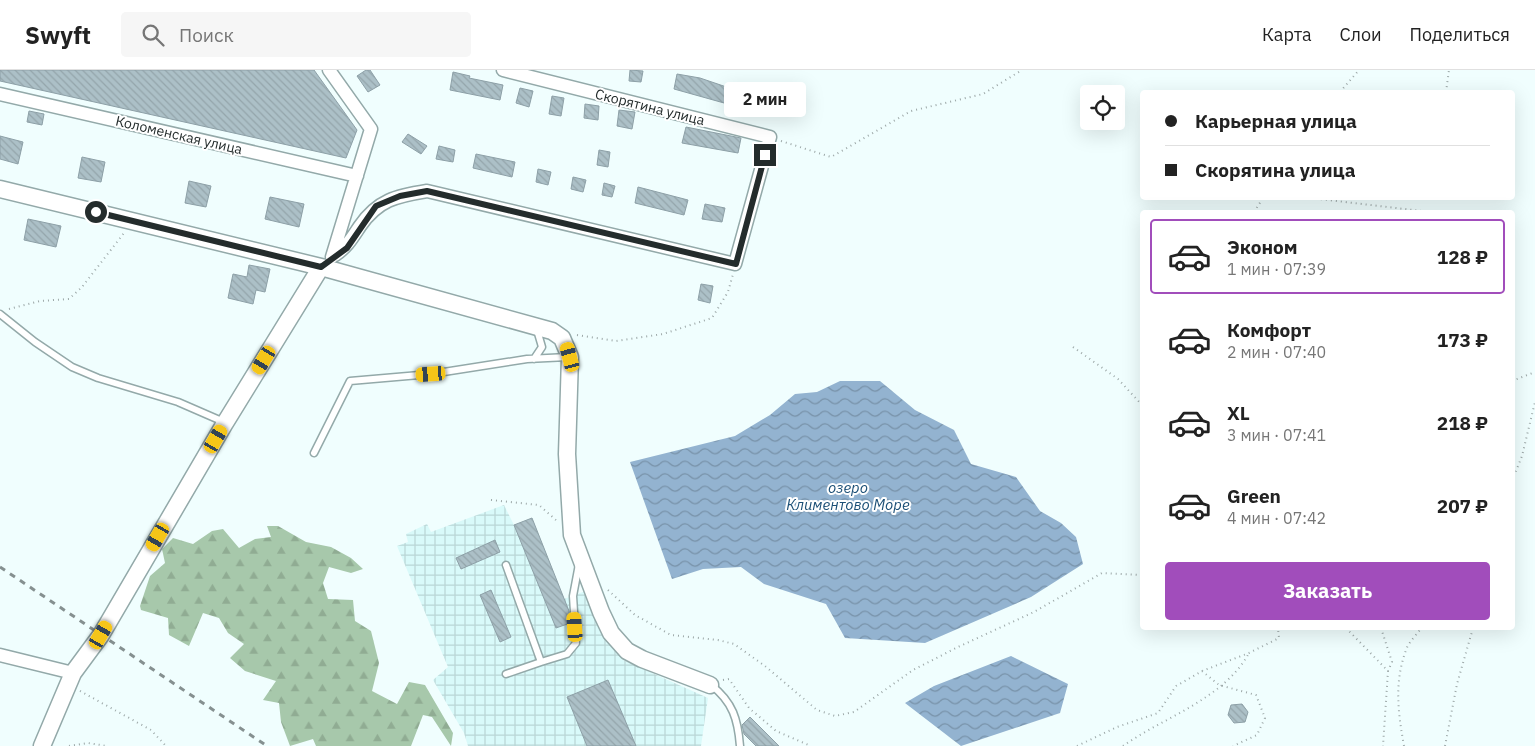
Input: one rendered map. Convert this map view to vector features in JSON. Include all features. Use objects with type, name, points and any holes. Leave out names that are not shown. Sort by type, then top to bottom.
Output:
[{"type":"street","points":[[329,70],[371,129],[335,255]]},
{"type":"street","name":"Скорятина улица","points":[[503,70],[770,137]]},
{"type":"street","name":"Коломенская улица","points":[[0,94],[357,176]]},
{"type":"street","points":[[42,746],[70,679],[101,635],[226,422],[321,267],[347,248],[376,206],[400,196],[427,191],[736,264],[770,137]]},
{"type":"street","points":[[0,189],[321,267],[552,331],[562,338],[570,357],[567,454],[572,535],[601,612],[618,643],[642,659],[710,685]]},
{"type":"street","points":[[0,655],[70,679]]},
{"type":"lane","points":[[0,314],[35,342],[72,367],[116,384],[178,402],[226,422]]},
{"type":"lane","points":[[530,324],[538,331],[542,347],[534,359]]},
{"type":"lane","points":[[314,453],[350,381],[431,374],[534,359],[570,357]]},
{"type":"lane","points":[[506,674],[567,654],[576,643],[573,596],[580,558]]},
{"type":"lane","points":[[506,565],[541,662]]},
{"type":"lane","points":[[710,685],[725,695],[738,725],[740,746]]},
{"type":"path","points":[[770,137],[831,158],[911,111],[983,94],[1022,70]]},
{"type":"path","points":[[1342,90],[1359,70]]},
{"type":"path","points":[[1446,90],[1449,70]]},
{"type":"path","points":[[1328,200],[1413,210]]},
{"type":"path","points":[[7,309],[40,301],[69,299],[82,287],[134,222]]},
{"type":"path","points":[[552,331],[616,341],[663,334],[712,318],[728,292],[736,264]]},
{"type":"path","points":[[1073,347],[1118,379],[1140,403]]},
{"type":"path","points":[[1515,379],[1535,372]]},
{"type":"path","points":[[1515,474],[1522,456],[1535,402]]},
{"type":"path","points":[[491,500],[539,505],[572,535]]},
{"type":"path","points":[[604,585],[635,616],[671,635],[718,640],[734,644],[765,666],[817,710],[835,716],[854,712],[913,670],[1034,612],[1102,574],[1140,575]]},
{"type":"path","points":[[1077,746],[1117,727],[1158,713],[1176,686],[1202,671],[1249,653],[1279,638],[1278,630]]},
{"type":"path","points":[[1348,630],[1388,671]]},
{"type":"path","points":[[1382,630],[1392,662],[1388,671],[1383,746]]},
{"type":"path","points":[[1404,746],[1397,704],[1402,665],[1407,648],[1420,630]]},
{"type":"path","points":[[1445,746],[1457,684],[1472,630]]},
{"type":"path","points":[[1123,746],[1190,708],[1233,676],[1249,653]]},
{"type":"path","points":[[1202,671],[1219,685],[1256,695],[1265,718],[1257,735],[1233,746]]},
{"type":"path","points":[[70,679],[151,730],[166,746]]},
{"type":"path","points":[[710,685],[729,679],[750,708],[776,731],[811,746]]},
{"type":"path","points":[[69,746],[88,743],[107,746]]},
{"type":"shaded area","points":[[504,505],[514,525],[532,518],[564,599],[588,590],[597,624],[623,660],[708,698],[701,746],[468,746],[464,733],[433,680],[448,667],[397,546],[408,542],[406,534],[427,524],[431,532]]},
{"type":"green space","points":[[267,526],[278,526],[306,542],[331,547],[351,558],[363,569],[351,573],[329,567],[323,583],[328,599],[353,600],[355,621],[371,631],[379,663],[372,691],[397,704],[409,682],[425,685],[453,733],[451,746],[432,717],[423,715],[411,746],[316,746],[313,739],[290,746],[281,722],[279,703],[263,700],[276,681],[245,671],[230,658],[244,644],[228,633],[219,618],[203,613],[189,646],[169,635],[168,618],[141,610],[140,606],[150,576],[165,563],[162,549],[173,538],[193,544],[212,531],[223,529],[239,548],[255,539],[271,537]]},
{"type":"water","name":"озеро Климентово Море","points":[[840,381],[880,381],[915,410],[954,430],[971,464],[1016,477],[1040,511],[1061,523],[1076,537],[1083,564],[1031,597],[925,643],[845,638],[826,604],[764,584],[741,567],[703,569],[672,579],[630,462],[735,436],[770,415],[795,394],[817,392]]},
{"type":"water","points":[[1011,656],[1068,684],[1060,713],[961,746],[905,703],[934,686]]},
{"type":"building","points":[[0,70],[314,70],[357,130],[346,158],[0,81]]},
{"type":"building","points":[[366,70],[370,70],[380,85],[368,92],[357,76]]},
{"type":"building","points":[[630,70],[643,71],[641,82],[629,81]]},
{"type":"building","points":[[453,72],[470,76],[469,78],[503,85],[500,100],[450,90]]},
{"type":"building","points":[[677,74],[700,78],[747,94],[742,108],[674,89]]},
{"type":"building","points":[[520,88],[533,91],[529,107],[516,103]]},
{"type":"building","points":[[552,96],[564,98],[561,116],[549,114]]},
{"type":"building","points":[[585,104],[599,106],[598,120],[584,118]]},
{"type":"building","points":[[619,110],[635,112],[632,129],[617,126]]},
{"type":"building","points":[[29,111],[44,114],[42,125],[27,122]]},
{"type":"building","points":[[686,127],[741,138],[738,153],[682,143]]},
{"type":"building","points":[[408,134],[427,146],[421,154],[402,142]]},
{"type":"building","points":[[0,136],[23,142],[18,164],[0,159]]},
{"type":"building","points":[[439,146],[455,150],[453,162],[436,159]]},
{"type":"building","points":[[599,150],[610,152],[608,167],[597,165]]},
{"type":"building","points":[[476,154],[515,162],[512,177],[473,168]]},
{"type":"building","points":[[82,157],[105,162],[101,182],[78,178]]},
{"type":"building","points":[[538,169],[551,172],[548,185],[536,182]]},
{"type":"building","points":[[573,177],[586,180],[583,192],[571,189]]},
{"type":"building","points":[[189,181],[211,186],[206,207],[185,203]]},
{"type":"building","points":[[604,183],[615,186],[612,197],[602,195]]},
{"type":"building","points":[[638,187],[688,200],[684,215],[635,203]]},
{"type":"building","points":[[270,197],[304,204],[299,227],[265,219]]},
{"type":"building","points":[[705,204],[725,208],[722,222],[702,219]]},
{"type":"building","points":[[28,219],[61,226],[56,247],[24,240]]},
{"type":"building","points":[[249,265],[270,269],[265,292],[256,290],[253,304],[228,298],[233,274],[247,277]]},
{"type":"building","points":[[701,284],[713,286],[710,303],[698,300]]},
{"type":"building","points":[[532,518],[569,611],[570,623],[556,628],[514,525]]},
{"type":"building","points":[[495,540],[500,552],[461,569],[456,558]]},
{"type":"building","points":[[491,590],[511,637],[500,642],[480,595]]},
{"type":"building","points":[[608,680],[636,746],[587,746],[567,697]]},
{"type":"building","points":[[1242,704],[1248,712],[1245,722],[1234,723],[1228,715],[1231,705]]},
{"type":"building","points":[[750,717],[779,746],[756,746],[744,734],[742,725]]},
{"type":"railway","points":[[0,567],[267,746]]},
{"type":"route","points":[[96,212],[321,267],[347,248],[364,220],[376,206],[400,196],[427,191],[581,229],[736,264],[765,155]]}]
